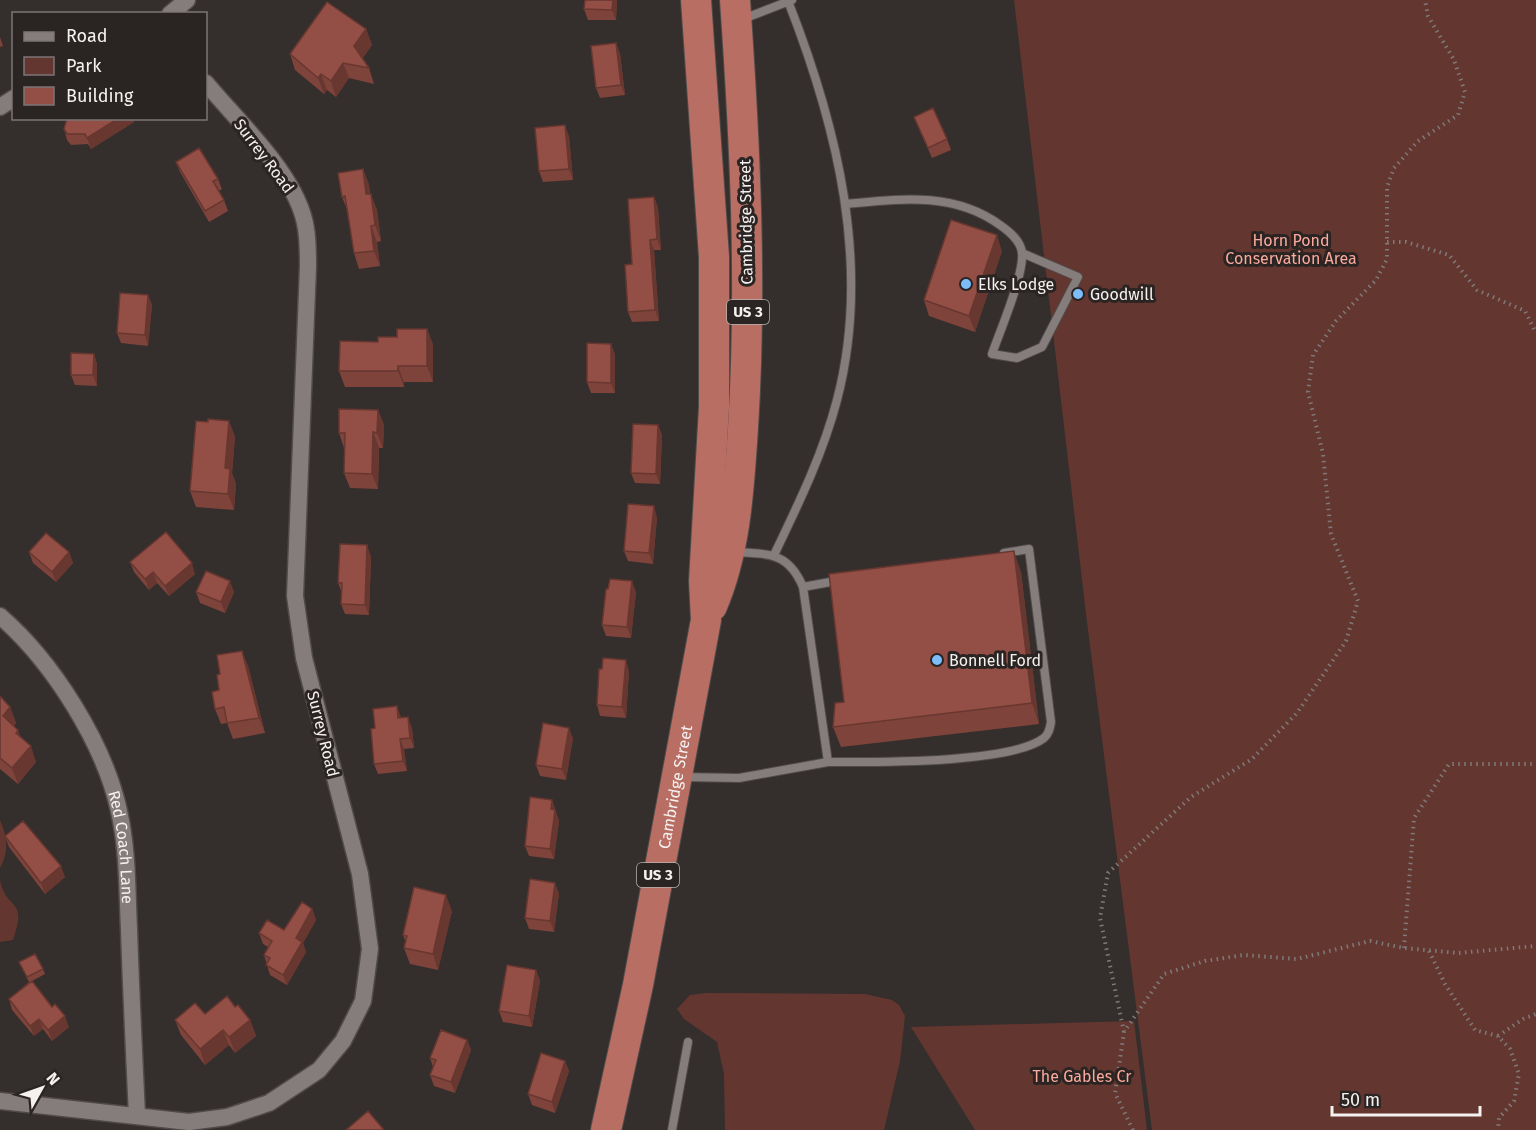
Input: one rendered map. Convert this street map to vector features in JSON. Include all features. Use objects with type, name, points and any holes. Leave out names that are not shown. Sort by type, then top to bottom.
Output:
[{"type":"highway","points":[[697,13],[736,11]]},
{"type":"highway","name":"Cambridge Street","points":[[606,1130],[627,1044],[706,620],[726,566],[736,511],[749,339],[746,184],[736,11]]},
{"type":"highway","name":"Cambridge Street","points":[[697,13],[714,257],[714,407],[704,581],[706,620]]},
{"type":"street","points":[[172,12],[187,0]]},
{"type":"street","name":"Surrey Road","points":[[0,1101],[189,1122],[226,1117],[269,1103],[319,1070],[343,1041],[363,1001],[370,949],[360,874],[304,658],[295,596],[308,266],[306,229],[288,182],[207,84]]},
{"type":"street","name":"Red Coach Lane","points":[[0,616],[46,666],[75,708],[102,758],[119,810],[127,853],[137,1115]]},
{"type":"lane","points":[[736,11],[790,1],[819,88],[846,204],[851,301],[838,399],[819,457],[774,555]]},
{"type":"lane","points":[[846,204],[912,199],[955,203],[991,218],[1016,238],[1022,253],[1019,272],[992,354],[1017,358],[1042,347],[1078,277],[1022,253]]},
{"type":"lane","points":[[676,776],[739,778],[828,762],[916,762],[1006,752],[1034,744],[1046,737],[1052,722],[1029,549],[996,554]]},
{"type":"lane","points":[[729,551],[774,555],[787,561],[803,587],[828,762]]},
{"type":"lane","points":[[803,587],[854,577]]},
{"type":"lane","points":[[672,1130],[688,1042]]},
{"type":"path","points":[[1133,1130],[1115,1094],[1124,1032],[1100,918],[1108,873],[1191,797],[1252,759],[1297,713],[1346,641],[1358,601],[1331,534],[1323,454],[1308,392],[1313,355],[1336,321],[1376,280],[1387,259],[1387,187],[1394,168],[1418,141],[1458,115],[1465,92],[1454,60],[1428,16],[1425,0]]},
{"type":"path","points":[[1387,242],[1406,242],[1449,255],[1477,290],[1525,311],[1536,333]]},
{"type":"path","points":[[1404,948],[1414,818],[1449,764],[1536,764]]},
{"type":"path","points":[[1124,1032],[1164,974],[1205,961],[1244,955],[1297,959],[1370,941],[1404,948],[1485,952],[1536,946]]},
{"type":"path","points":[[1429,950],[1445,984],[1475,1030],[1498,1036],[1510,1049],[1519,1074],[1514,1101],[1498,1118],[1498,1130]]},
{"type":"path","points":[[1498,1036],[1523,1019],[1536,1014]]},
{"type":"green space","name":"Horn Pond Conservation Area","points":[[1014,0],[1536,0],[1536,1130],[1152,1130],[1087,622]]},
{"type":"green space","points":[[0,820],[6,844],[5,856],[0,868]]},
{"type":"green space","points":[[0,880],[3,890],[17,910],[18,917],[13,940],[0,942]]},
{"type":"green space","points":[[706,993],[865,994],[892,1000],[899,1005],[905,1016],[900,1061],[884,1130],[725,1130],[724,1074],[717,1042],[684,1019],[677,1009],[690,995]]},
{"type":"green space","name":"The Gables Cr","points":[[1134,1021],[1147,1130],[975,1130],[911,1027]]},
{"type":"building","points":[[585,0],[613,0],[612,10],[584,9]]},
{"type":"building","points":[[327,2],[366,29],[354,46],[369,68],[343,63],[331,81],[321,74],[318,78],[290,54]]},
{"type":"building","points":[[616,43],[621,85],[596,88],[591,46]]},
{"type":"building","points":[[933,108],[947,139],[928,148],[914,117]]},
{"type":"building","points":[[66,120],[116,120],[87,138],[85,134],[67,134],[64,129]]},
{"type":"building","points":[[565,125],[569,169],[539,171],[535,128]]},
{"type":"building","points":[[199,148],[218,179],[213,181],[224,200],[205,211],[176,162]]},
{"type":"building","points":[[363,169],[366,194],[371,194],[375,225],[371,226],[374,251],[354,253],[345,196],[342,197],[338,173]]},
{"type":"building","points":[[654,197],[657,239],[650,240],[655,310],[628,312],[625,265],[632,264],[628,199]]},
{"type":"building","name":"Elks Lodge","points":[[951,220],[997,235],[969,316],[924,300]]},
{"type":"building","points":[[120,293],[148,295],[145,335],[117,333]]},
{"type":"building","points":[[397,329],[427,329],[427,366],[398,366],[398,371],[339,371],[340,341],[378,342],[378,337],[397,337]]},
{"type":"building","points":[[587,343],[611,344],[611,383],[587,382]]},
{"type":"building","points":[[71,353],[94,354],[93,375],[71,375]]},
{"type":"building","points":[[339,409],[378,410],[377,433],[373,432],[372,474],[344,473],[345,433],[339,433]]},
{"type":"building","points":[[208,419],[229,421],[225,468],[230,469],[228,494],[190,491],[196,421],[208,422]]},
{"type":"building","points":[[633,424],[658,425],[656,474],[631,473]]},
{"type":"building","points":[[628,504],[654,506],[649,553],[624,551]]},
{"type":"building","points":[[166,532],[192,563],[165,586],[153,572],[145,579],[130,562]]},
{"type":"building","points":[[46,533],[69,552],[52,572],[29,552]]},
{"type":"building","points":[[340,544],[367,545],[365,605],[341,604],[342,583],[338,583]]},
{"type":"building","points":[[1014,551],[1032,703],[833,727],[835,703],[844,702],[829,574]]},
{"type":"building","points":[[206,571],[230,581],[221,602],[196,592]]},
{"type":"building","points":[[610,579],[632,581],[627,627],[602,625],[606,589],[608,589]]},
{"type":"building","points":[[242,651],[259,718],[227,723],[224,707],[215,709],[212,692],[219,690],[217,675],[220,674],[217,655]]},
{"type":"building","points":[[603,658],[626,660],[622,707],[597,705],[599,669],[602,669]]},
{"type":"building","points":[[0,696],[10,707],[3,716],[18,730],[16,733],[31,746],[12,768],[0,758]]},
{"type":"building","points":[[397,706],[398,718],[408,717],[410,738],[400,739],[403,761],[374,764],[371,729],[375,728],[373,709]]},
{"type":"building","points":[[543,723],[569,728],[562,769],[536,765]]},
{"type":"building","points":[[530,797],[552,800],[551,809],[555,810],[550,849],[525,846]]},
{"type":"building","points":[[23,821],[61,866],[41,883],[5,836]]},
{"type":"building","points":[[530,879],[555,883],[550,921],[525,918]]},
{"type":"building","points":[[414,887],[446,895],[433,954],[404,948],[407,936],[403,935]]},
{"type":"building","points":[[302,902],[312,909],[296,938],[302,942],[283,975],[266,965],[270,958],[264,955],[272,941],[259,933],[267,920],[284,930]]},
{"type":"building","points":[[35,954],[43,969],[27,977],[19,962]]},
{"type":"building","points":[[507,965],[536,970],[529,1016],[499,1011]]},
{"type":"building","points":[[32,981],[52,1007],[55,1004],[65,1016],[48,1030],[39,1019],[30,1026],[9,999]]},
{"type":"building","points":[[227,996],[235,1007],[238,1005],[250,1020],[229,1037],[223,1030],[200,1049],[175,1020],[195,1003],[205,1014]]},
{"type":"building","points":[[441,1030],[467,1040],[451,1082],[430,1075],[436,1060],[430,1058]]},
{"type":"building","points":[[541,1053],[565,1061],[552,1102],[528,1094]]},
{"type":"building","points":[[368,1111],[384,1130],[346,1130]]},
{"type":"place","name":"Elks Lodge","points":[[966,284]]},
{"type":"place","name":"Goodwill","points":[[1078,294]]},
{"type":"place","name":"Bonnell Ford","points":[[937,660]]}]
